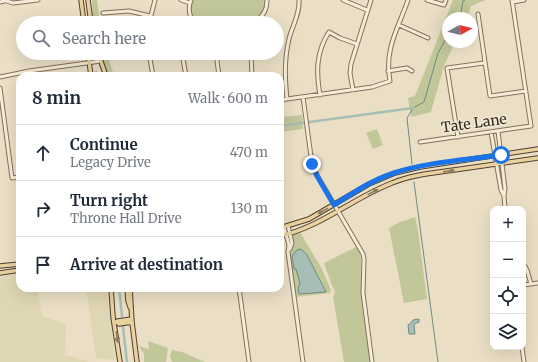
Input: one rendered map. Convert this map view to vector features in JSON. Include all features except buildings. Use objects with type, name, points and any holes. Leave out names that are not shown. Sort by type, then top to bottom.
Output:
[{"type":"main road","points":[[81,0],[83,16]]},
{"type":"main road","points":[[88,0],[91,16]]},
{"type":"main road","points":[[89,60],[90,72]]},
{"type":"main road","points":[[101,61],[105,72]]},
{"type":"main road","points":[[284,227],[309,219],[369,184],[407,169],[538,149]]},
{"type":"main road","points":[[284,235],[307,228],[384,186],[402,179],[425,174],[538,158]]},
{"type":"main road","points":[[424,166],[425,174]]},
{"type":"main road","points":[[16,264],[1,266],[2,272],[16,270]]},
{"type":"main road","points":[[112,292],[120,362]]},
{"type":"main road","points":[[129,292],[128,300],[131,310],[137,362]]},
{"type":"main road","points":[[116,323],[119,324],[132,321]]},
{"type":"street","points":[[0,2],[8,0],[13,3],[38,0]]},
{"type":"street","points":[[103,13],[129,11],[150,16],[155,0]]},
{"type":"street","points":[[181,0],[191,1],[190,16]]},
{"type":"street","points":[[261,16],[267,5],[267,0]]},
{"type":"street","points":[[288,99],[285,83],[286,54],[289,38],[298,15],[299,0]]},
{"type":"street","points":[[344,0],[367,10]]},
{"type":"street","points":[[353,90],[350,64],[371,0]]},
{"type":"street","points":[[284,100],[372,87],[390,81],[388,71],[388,54],[408,0]]},
{"type":"street","points":[[427,0],[444,5],[446,0]]},
{"type":"street","points":[[478,14],[490,96],[526,91],[512,1],[524,0]]},
{"type":"street","points":[[399,25],[428,38]]},
{"type":"street","points":[[320,95],[318,80],[318,57],[329,32],[357,44]]},
{"type":"street","points":[[150,60],[152,72]]},
{"type":"street","points":[[183,60],[185,72]]},
{"type":"street","points":[[217,60],[218,72]]},
{"type":"street","points":[[251,60],[252,72]]},
{"type":"street","points":[[24,72],[101,61]]},
{"type":"street","points":[[458,137],[447,68],[484,63]]},
{"type":"street","points":[[388,71],[407,68],[412,71]]},
{"type":"street","points":[[0,77],[16,74]]},
{"type":"street","points":[[0,88],[12,178],[16,177]]},
{"type":"street","name":"Tate Lane","points":[[420,142],[531,126],[526,91]]},
{"type":"street","points":[[302,97],[312,164],[337,212],[363,254],[364,299],[372,362]]},
{"type":"street","points":[[498,131],[505,189],[505,206]]},
{"type":"street","points":[[491,132],[494,156],[501,190],[504,196]]},
{"type":"street","points":[[492,140],[499,139]]},
{"type":"street","points":[[284,227],[288,234],[288,252],[303,362]]},
{"type":"street","points":[[526,268],[532,284]]},
{"type":"street","points":[[526,285],[538,283]]},
{"type":"street","points":[[240,292],[249,362]]},
{"type":"street","points":[[522,350],[524,362]]},
{"type":"shaded area","points":[[16,275],[16,292],[38,292],[42,316],[66,324],[65,355],[89,362],[0,362],[0,277]]},
{"type":"shaded area","points":[[87,292],[107,292],[115,360],[96,358]]},
{"type":"green space","points":[[92,0],[97,0],[99,16],[93,16]]},
{"type":"green space","points":[[193,0],[265,0],[262,13],[259,16],[192,16],[191,6]]},
{"type":"green space","points":[[453,0],[486,0],[471,6],[469,12],[448,12]]},
{"type":"green space","points":[[442,28],[442,48],[452,48],[444,66],[431,112],[411,117],[408,98],[415,96]]},
{"type":"green space","points":[[101,60],[109,60],[113,72],[106,72]]},
{"type":"green space","points":[[302,115],[303,129],[284,131],[284,117]]},
{"type":"green space","points":[[377,129],[383,145],[373,149],[366,133]]},
{"type":"green space","points":[[415,217],[427,299],[404,303],[389,228],[400,222]]},
{"type":"green space","points":[[301,233],[321,267],[331,290],[330,293],[296,297],[290,253],[294,244],[292,235]]},
{"type":"green space","points":[[356,247],[361,258],[362,305],[372,362],[344,362],[333,297],[335,292],[324,263]]},
{"type":"green space","points":[[148,341],[168,348],[166,362],[144,362],[144,354],[139,346],[149,349]]},
{"type":"green space","points":[[172,350],[182,352],[205,362],[172,362],[170,356]]},
{"type":"water","points":[[301,249],[307,255],[326,292],[299,294],[298,288],[300,283],[296,269],[294,269],[292,256],[297,250]]},
{"type":"water","points":[[419,319],[419,322],[414,325],[415,334],[409,334],[408,325],[413,320]]},
{"type":"waterway","points":[[461,12],[463,1],[465,0]]},
{"type":"waterway","points":[[412,164],[407,118],[413,108],[424,102],[438,53],[442,46]]},
{"type":"waterway","points":[[284,125],[413,108]]},
{"type":"waterway","points":[[414,182],[438,362]]},
{"type":"waterway","points":[[119,292],[122,316]]},
{"type":"waterway","points":[[123,327],[127,362]]},
{"type":"route","points":[[312,164],[317,176],[334,205],[369,184],[407,169],[501,155]]}]
